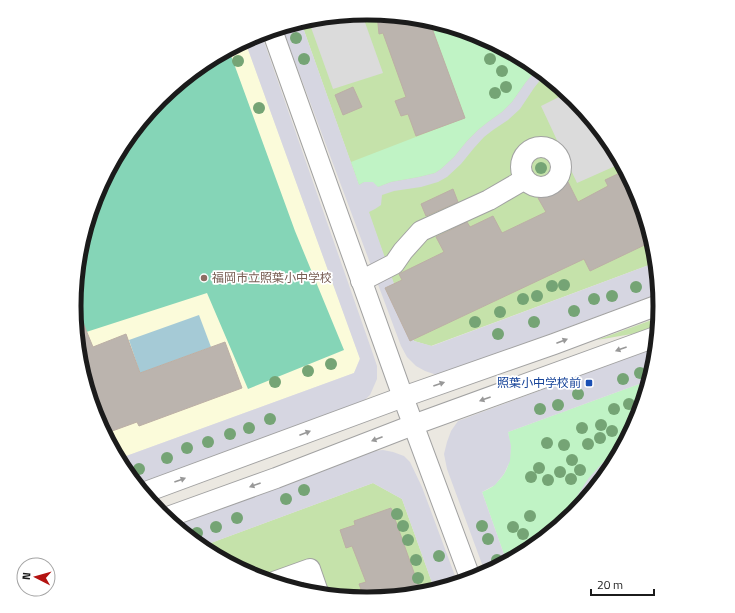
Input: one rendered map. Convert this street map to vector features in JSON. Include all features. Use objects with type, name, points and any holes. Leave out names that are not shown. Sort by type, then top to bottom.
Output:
[{"type":"street","points":[[274,35],[413,425],[470,574]]},
{"type":"street","points":[[361,281],[394,264],[403,251],[421,231],[489,200],[525,179]]},
{"type":"street","points":[[149,491],[654,307]]},
{"type":"street","points":[[172,515],[276,478],[413,425],[652,338]]},
{"type":"street","points":[[279,579],[310,569],[317,588]]},
{"type":"shaded area","points":[[364,20],[383,73],[333,89],[311,26],[330,22]]},
{"type":"shaded area","points":[[303,28],[359,185],[364,182],[373,182],[378,187],[391,182],[435,173],[454,157],[478,130],[502,112],[512,102],[534,73],[541,79],[520,109],[508,120],[484,137],[461,164],[447,177],[438,182],[421,187],[394,191],[382,195],[381,205],[369,212],[414,341],[432,346],[651,264],[653,295],[442,374],[434,374],[416,366],[407,357],[401,346],[284,32]]},
{"type":"shaded area","points":[[263,40],[373,354],[377,366],[377,379],[370,395],[360,404],[142,483],[123,457],[354,373],[360,359],[247,47]]},
{"type":"shaded area","name":"福岡市立照葉小中学校","points":[[247,47],[360,358],[354,373],[123,457],[96,399],[83,344],[81,306],[83,269],[96,214],[103,197],[119,163],[129,147],[165,104],[208,68],[224,58]]},
{"type":"shaded area","points":[[561,96],[595,132],[617,165],[577,183],[541,106]]},
{"type":"shaded area","points":[[651,349],[644,382],[508,432],[511,446],[510,461],[504,474],[495,485],[482,492],[505,558],[483,568],[447,469],[444,454],[451,431],[458,421]]},
{"type":"shaded area","points":[[618,445],[595,481],[567,511],[588,479]]},
{"type":"shaded area","points":[[383,450],[393,452],[404,456],[410,462],[422,487],[456,579],[433,585],[402,499],[373,483],[207,544],[179,522],[357,456]]},
{"type":"green space","points":[[368,20],[405,22],[460,35],[511,58],[542,79],[556,91],[595,132],[616,163],[639,214],[651,264],[431,346],[414,341],[303,28],[330,22]]},
{"type":"green space","points":[[432,28],[460,35],[477,42],[511,58],[534,73],[512,102],[502,112],[478,130],[454,157],[435,173],[391,182],[378,187],[364,182],[359,185],[351,162],[465,118]]},
{"type":"green space","name":"福岡市立照葉小中学校","points":[[231,55],[295,231],[344,350],[248,389],[207,293],[82,333],[81,306],[83,269],[96,214],[119,163],[140,132],[165,104],[193,79]]},
{"type":"green space","points":[[653,319],[653,329],[649,331],[597,340]]},
{"type":"green space","points":[[644,382],[639,399],[616,450],[595,481],[570,509],[542,534],[505,558],[482,492],[489,489],[501,478],[508,466],[510,447],[508,432]]},
{"type":"green space","points":[[373,483],[402,499],[433,585],[405,591],[368,593],[330,591],[275,578],[224,555],[207,544]]},
{"type":"water","points":[[199,315],[211,347],[140,373],[129,340]]},
{"type":"building","points":[[378,21],[405,22],[432,28],[465,118],[416,136],[408,114],[401,116],[395,101],[406,97],[383,33],[379,34]]},
{"type":"building","points":[[353,87],[362,107],[343,115],[335,95]]},
{"type":"building","points":[[621,173],[639,214],[647,244],[590,271],[584,259],[410,341],[385,288],[402,280],[399,274],[444,252],[436,237],[467,222],[470,227],[493,216],[502,233],[546,212],[538,198],[568,182],[578,202],[608,186],[605,180]]},
{"type":"building","points":[[453,189],[458,202],[426,216],[421,204]]},
{"type":"building","points":[[82,320],[93,347],[126,334],[140,373],[225,342],[242,388],[139,426],[137,422],[110,432],[96,399],[91,381],[83,344]]},
{"type":"building","points":[[391,508],[419,588],[405,591],[362,593],[359,584],[366,582],[352,546],[346,548],[340,530],[355,525],[354,521]]},
{"type":"place","name":"福岡市立照葉小中学校","points":[[204,278]]},
{"type":"place","name":"照葉小中学校前","points":[[589,383]]}]
